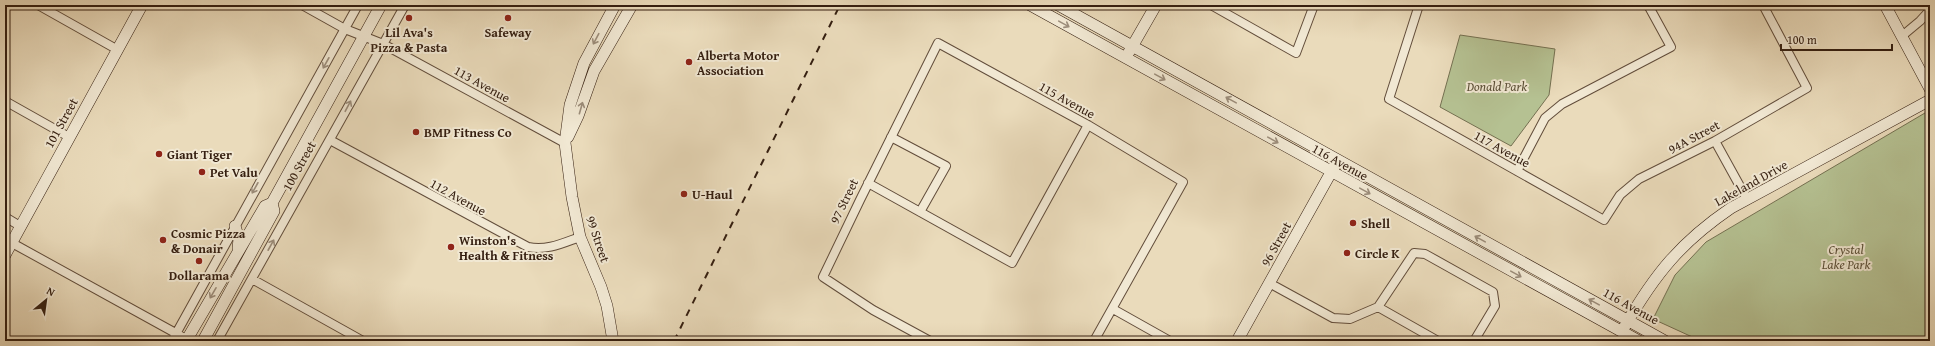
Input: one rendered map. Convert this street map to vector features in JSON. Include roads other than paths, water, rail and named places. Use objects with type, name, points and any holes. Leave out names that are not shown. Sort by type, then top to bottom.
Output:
[{"type":"main road","name":"101 Street","points":[[5,255],[142,5]]},
{"type":"main road","name":"99 Street","points":[[614,341],[603,294],[580,237],[572,197],[565,143],[570,104],[584,63],[615,5]]},
{"type":"main road","points":[[565,143],[578,116],[594,71],[632,5]]},
{"type":"main road","name":"116 Avenue","points":[[1030,5],[1331,173],[1639,341]]},
{"type":"main road","name":"116 Avenue","points":[[1058,5],[1665,341]]},
{"type":"main road","points":[[1126,58],[1156,5]]},
{"type":"main road","points":[[1885,5],[1930,89]]},
{"type":"main road","name":"100 Street","points":[[185,339],[264,206],[272,203],[364,36],[378,7]]},
{"type":"main road","name":"Lakeland Drive","points":[[1622,332],[1653,281],[1684,244],[1721,214],[1930,100]]},
{"type":"main road","name":"96 Street","points":[[1237,341],[1338,160]]},
{"type":"main road","name":"100 Street","points":[[203,341],[274,211],[272,203]]},
{"type":"main road","points":[[235,226],[239,239],[238,249]]},
{"type":"street","points":[[38,5],[118,50]]},
{"type":"street","name":"113 Avenue","points":[[302,5],[345,29],[383,44],[565,143]]},
{"type":"street","name":"100 Street","points":[[172,341],[185,339],[235,226],[358,5]]},
{"type":"street","name":"100 Street","points":[[217,341],[405,5]]},
{"type":"street","points":[[1211,5],[1296,53],[1314,5]]},
{"type":"street","name":"117 Avenue","points":[[1419,5],[1389,98],[1604,220]]},
{"type":"street","points":[[1517,171],[1545,118],[1562,104],[1671,47],[1648,5]]},
{"type":"street","name":"94A Street","points":[[1604,220],[1620,196],[1638,180],[1716,140],[1807,88],[1763,5]]},
{"type":"street","points":[[1902,36],[1920,21],[1930,10]]},
{"type":"street","name":"115 Avenue","points":[[938,43],[1088,125],[1183,182],[1113,309]]},
{"type":"street","name":"97 Street","points":[[930,341],[873,310],[823,277],[938,43]]},
{"type":"street","points":[[5,100],[69,137]]},
{"type":"street","points":[[868,183],[1012,263],[1088,125]]},
{"type":"street","points":[[891,136],[946,166],[920,212]]},
{"type":"street","name":"112 Avenue","points":[[330,140],[528,247],[535,249],[552,247],[580,237]]},
{"type":"street","points":[[1716,140],[1747,199]]},
{"type":"street","points":[[5,217],[20,226]]},
{"type":"street","points":[[12,243],[185,339]]},
{"type":"street","points":[[1269,283],[1333,318],[1350,319],[1378,307],[1414,253],[1425,254],[1493,292],[1495,306],[1474,341]]},
{"type":"street","points":[[252,279],[363,341]]},
{"type":"street","points":[[1378,307],[1438,341]]},
{"type":"street","points":[[1094,341],[1113,309],[1170,341]]},
{"type":"railway","points":[[674,341],[840,5]]},
{"type":"place","name":"Lil Ava's Pizza & Pasta","points":[[409,18]]},
{"type":"place","name":"Safeway","points":[[508,18]]},
{"type":"place","name":"Alberta Motor Association","points":[[689,62]]},
{"type":"place","name":"BMP Fitness Co","points":[[416,132]]},
{"type":"place","name":"Giant Tiger","points":[[159,154]]},
{"type":"place","name":"Pet Valu","points":[[202,172]]},
{"type":"place","name":"U-Haul","points":[[684,194]]},
{"type":"place","name":"Shell","points":[[1353,223]]},
{"type":"place","name":"Cosmic Pizza & Donair","points":[[163,240]]},
{"type":"place","name":"Winston's Health & Fitness","points":[[451,247]]},
{"type":"place","name":"Circle K","points":[[1347,253]]},
{"type":"place","name":"Dollarama","points":[[199,261]]},
{"type":"park label","name":"Donald Park","points":[[1497,86]]},
{"type":"park label","name":"Crystal Lake Park","points":[[1846,256]]}]
